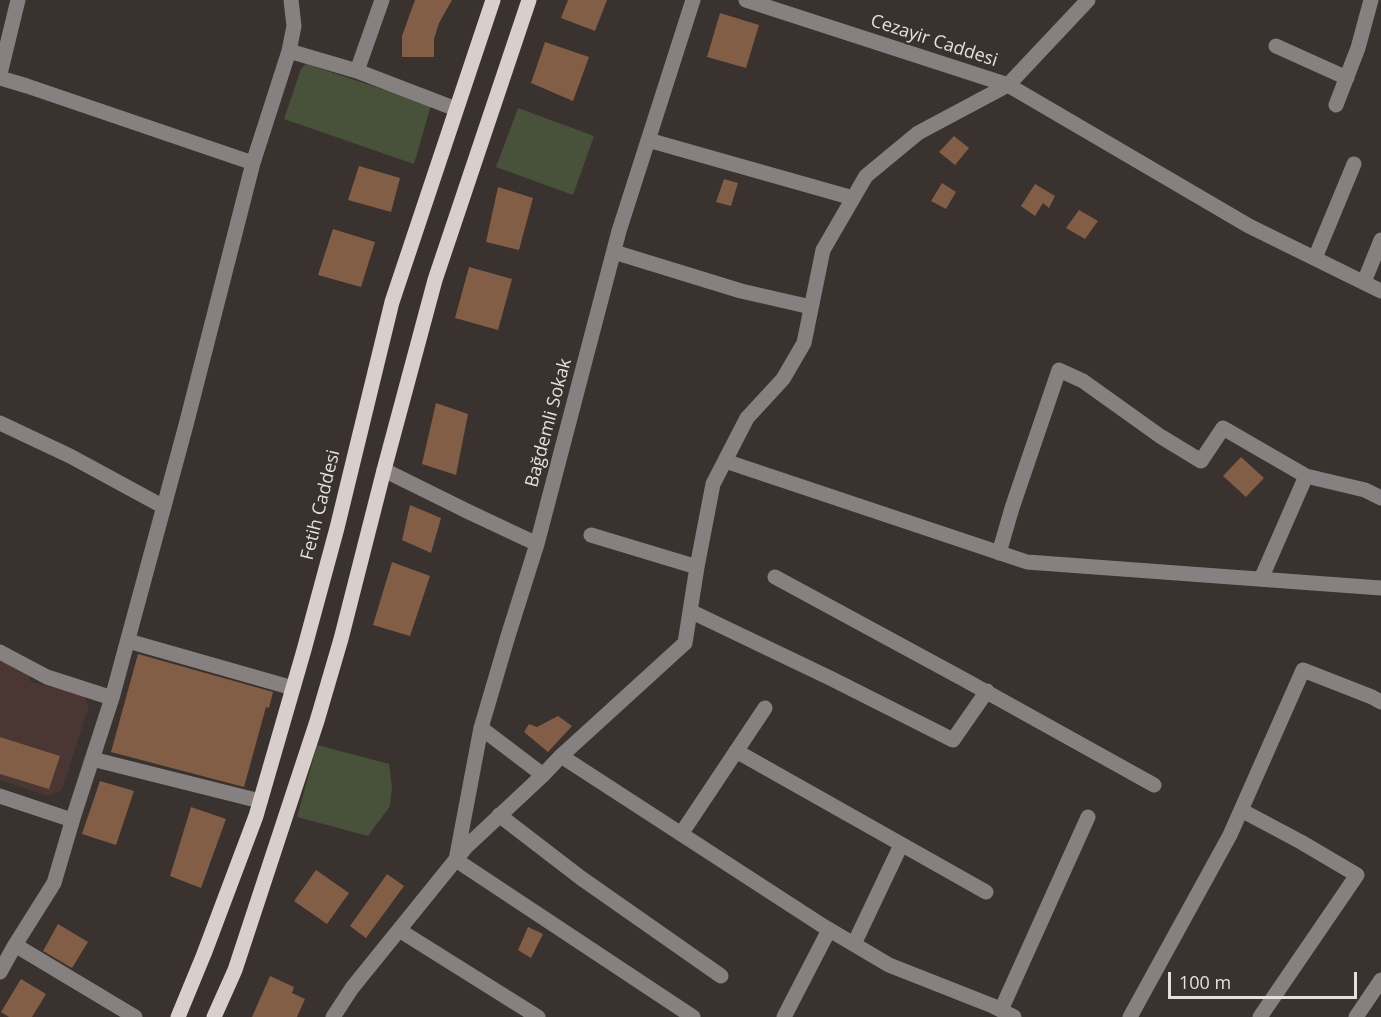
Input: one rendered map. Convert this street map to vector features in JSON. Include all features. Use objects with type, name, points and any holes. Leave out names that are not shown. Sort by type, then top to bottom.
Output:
[{"type":"main road","name":"Fetih Caddesi","points":[[178,1017],[256,816],[334,539],[392,302],[493,0]]},
{"type":"main road","points":[[214,1017],[235,970],[316,721],[341,639],[435,280],[529,0]]},
{"type":"street","points":[[18,0],[0,76],[253,163]]},
{"type":"street","points":[[0,972],[54,883],[112,698],[253,163],[289,51],[294,26],[291,0]]},
{"type":"street","points":[[357,70],[382,0]]},
{"type":"street","name":"Bağdemli Sokak","points":[[456,860],[482,728],[537,544],[614,252],[693,0]]},
{"type":"street","name":"Cezayir Caddesi","points":[[746,0],[1008,85],[1249,226],[1381,291]]},
{"type":"street","points":[[337,1016],[352,988],[466,848],[561,756],[685,643],[696,567],[713,484],[747,418],[783,379],[804,343],[823,250],[866,176],[918,133],[1008,85],[1088,0]]},
{"type":"street","points":[[1336,105],[1358,48],[1371,0]]},
{"type":"street","points":[[1276,46],[1347,78]]},
{"type":"street","points":[[289,51],[357,70],[456,109]]},
{"type":"street","points":[[648,140],[853,198]]},
{"type":"street","points":[[1316,258],[1354,164]]},
{"type":"street","points":[[1364,282],[1381,240]]},
{"type":"street","points":[[614,252],[741,291],[811,307]]},
{"type":"street","points":[[999,553],[1059,370],[1083,381],[1201,462],[1223,428],[1306,476],[1365,490],[1381,498]]},
{"type":"street","points":[[0,423],[70,456],[164,507]]},
{"type":"street","points":[[725,461],[1027,562],[1381,588]]},
{"type":"street","points":[[384,470],[537,544]]},
{"type":"street","points":[[1261,579],[1306,476]]},
{"type":"street","points":[[591,535],[696,567]]},
{"type":"street","points":[[775,577],[1154,784]]},
{"type":"street","points":[[690,611],[953,740],[987,692]]},
{"type":"street","points":[[128,641],[293,688]]},
{"type":"street","points":[[0,652],[47,677],[112,698]]},
{"type":"street","points":[[1130,1017],[1230,835],[1303,670],[1381,702]]},
{"type":"street","points":[[681,834],[765,708]]},
{"type":"street","points":[[482,728],[543,775]]},
{"type":"street","points":[[736,751],[986,892]]},
{"type":"street","points":[[561,756],[829,930],[889,965],[999,1012],[1088,817]]},
{"type":"street","points":[[92,759],[260,801]]},
{"type":"street","points":[[0,796],[72,820]]},
{"type":"street","points":[[1241,810],[1357,875],[1260,1017]]},
{"type":"street","points":[[499,815],[581,878],[721,976]]},
{"type":"street","points":[[854,944],[901,845]]},
{"type":"street","points":[[456,860],[693,1017]]},
{"type":"street","points":[[399,930],[538,1017]]},
{"type":"street","points":[[784,1017],[829,930]]},
{"type":"street","points":[[15,945],[135,1017]]},
{"type":"street","points":[[1356,1017],[1381,980]]},
{"type":"shaded area","points":[[0,657],[28,672],[31,682],[83,695],[89,706],[62,790],[48,796],[0,780]]},
{"type":"green space","points":[[306,64],[431,105],[414,164],[284,119],[301,69]]},
{"type":"green space","points":[[518,108],[594,136],[573,195],[496,167]]},
{"type":"green space","points":[[317,745],[389,764],[392,787],[390,806],[368,836],[297,817]]},
{"type":"building","points":[[415,0],[452,0],[439,23],[434,39],[434,57],[402,57],[402,36]]},
{"type":"building","points":[[568,0],[607,0],[595,31],[561,18]]},
{"type":"building","points":[[720,13],[759,25],[746,68],[707,57]]},
{"type":"building","points":[[545,42],[589,57],[573,101],[531,83]]},
{"type":"building","points":[[954,136],[969,148],[955,165],[939,152]]},
{"type":"building","points":[[359,166],[400,178],[391,212],[348,200]]},
{"type":"building","points":[[724,179],[738,183],[731,206],[716,202]]},
{"type":"building","points":[[942,183],[956,192],[946,209],[931,201]]},
{"type":"building","points":[[1035,184],[1055,196],[1049,208],[1043,203],[1035,216],[1021,206]]},
{"type":"building","points":[[498,187],[533,198],[519,250],[486,242]]},
{"type":"building","points":[[1079,210],[1098,221],[1085,239],[1066,228]]},
{"type":"building","points":[[333,229],[375,242],[361,287],[318,275]]},
{"type":"building","points":[[469,267],[512,279],[498,330],[455,318]]},
{"type":"building","points":[[436,403],[468,414],[456,475],[422,464]]},
{"type":"building","points":[[1241,457],[1264,478],[1246,497],[1223,476]]},
{"type":"building","points":[[410,505],[441,518],[431,553],[402,540]]},
{"type":"building","points":[[392,562],[430,576],[410,636],[373,625]]},
{"type":"building","points":[[138,654],[273,692],[269,708],[266,707],[244,787],[111,752]]},
{"type":"building","points":[[558,716],[572,726],[548,752],[524,732],[529,724],[537,727]]},
{"type":"building","points":[[0,737],[60,756],[49,789],[0,774]]},
{"type":"building","points":[[100,781],[134,791],[116,845],[82,834]]},
{"type":"building","points":[[191,807],[226,819],[201,888],[170,876]]},
{"type":"building","points":[[316,870],[349,893],[327,924],[294,901]]},
{"type":"building","points":[[387,874],[404,886],[366,938],[350,926]]},
{"type":"building","points":[[58,924],[88,942],[72,968],[43,951]]},
{"type":"building","points":[[528,927],[543,934],[531,958],[518,950]]},
{"type":"building","points":[[270,976],[294,987],[292,993],[305,999],[297,1017],[252,1017]]},
{"type":"building","points":[[21,979],[46,994],[32,1017],[9,1017],[1,1012]]}]
